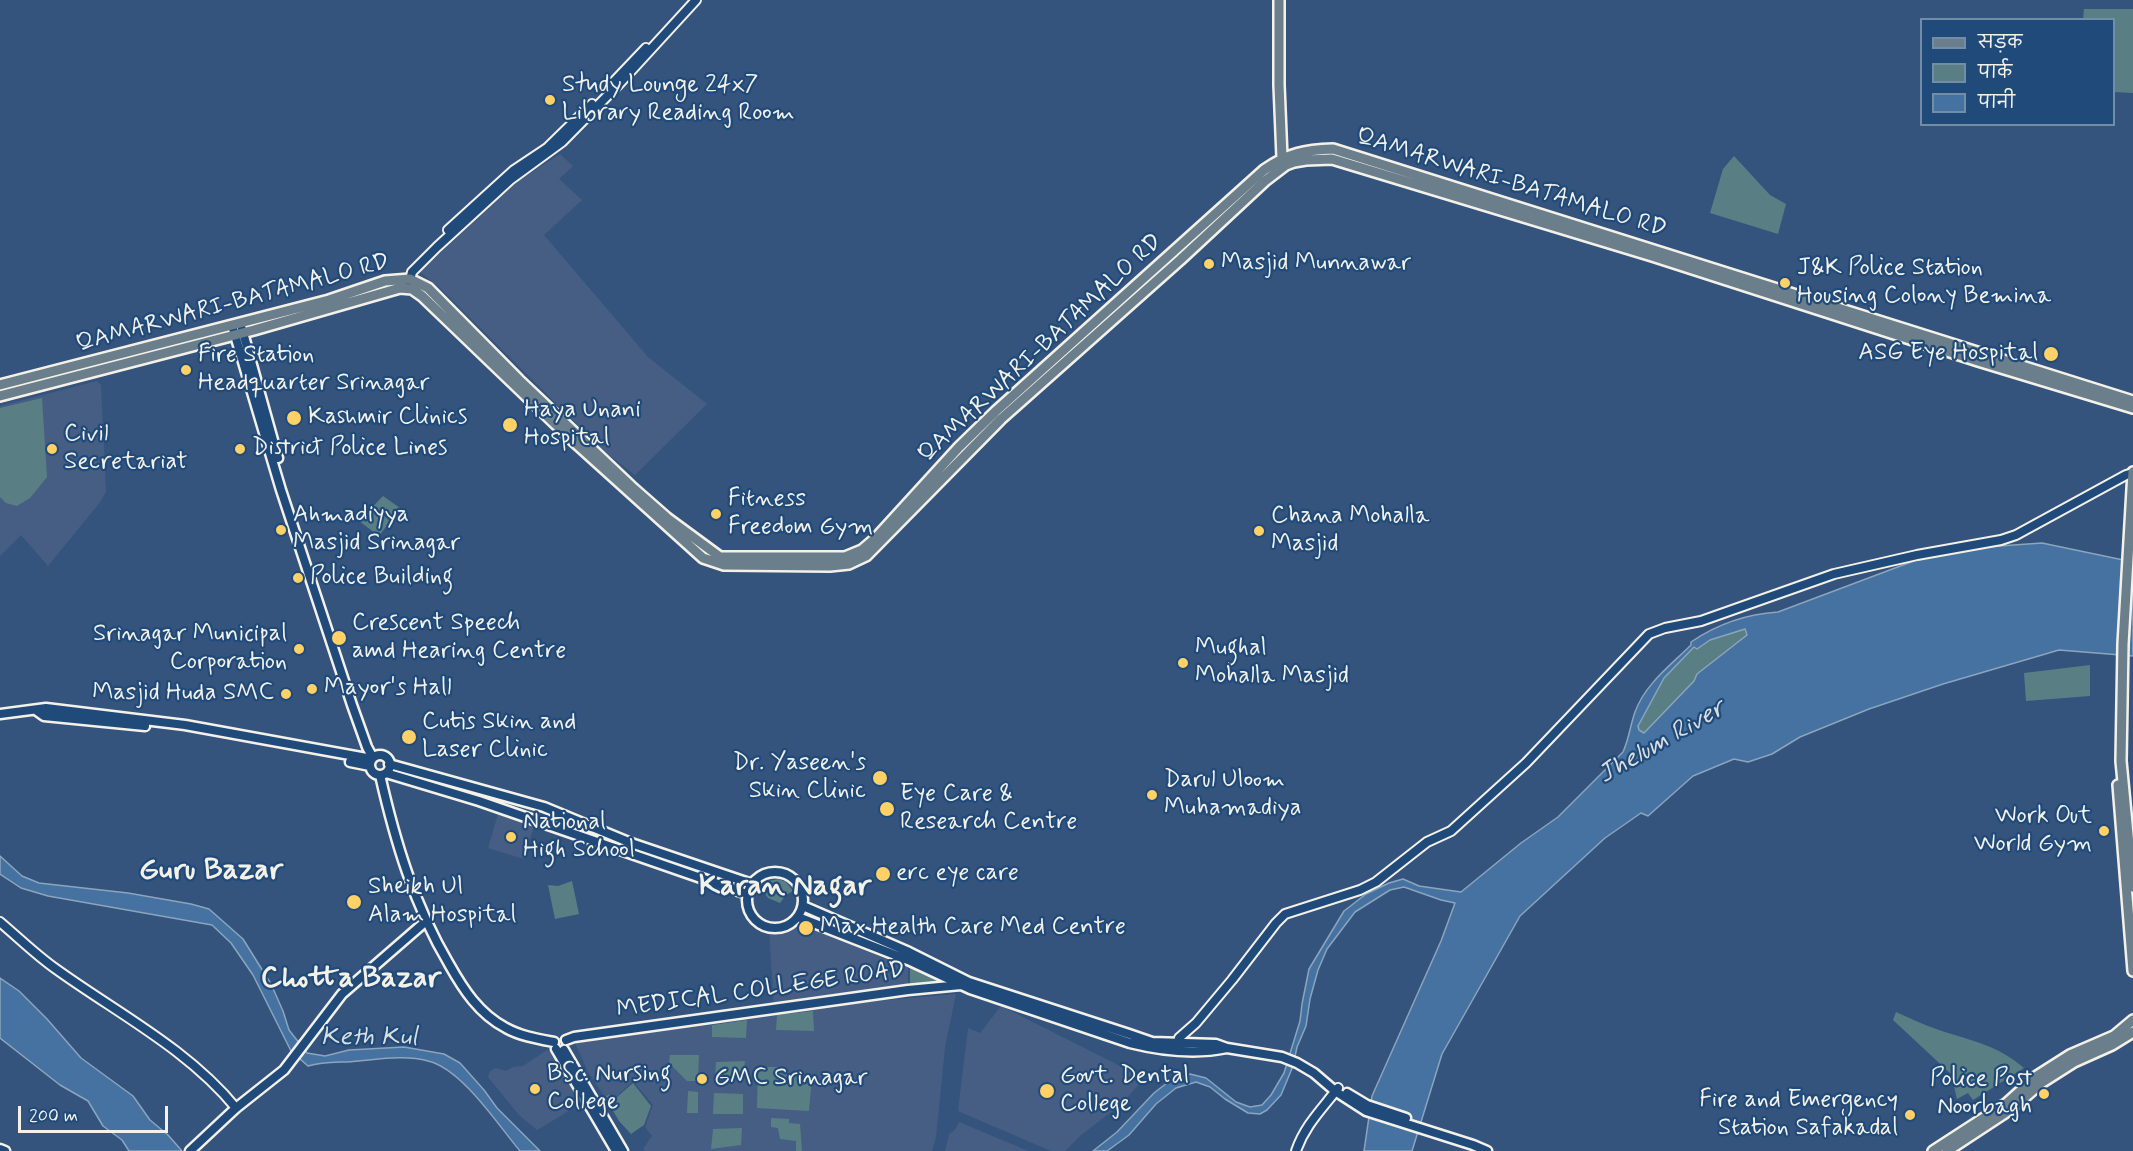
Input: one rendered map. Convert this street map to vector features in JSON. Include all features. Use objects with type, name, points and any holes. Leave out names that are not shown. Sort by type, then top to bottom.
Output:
[{"type":"main road","points":[[1265,181],[1282,158],[1279,95],[1279,0]]},
{"type":"main road","name":"QAMARWARI-BATAMALO RD","points":[[0,396],[238,329],[385,281],[406,283],[428,288],[519,380],[634,489],[703,546],[720,557],[845,557],[862,550],[876,538],[959,447],[996,411],[1264,170],[1282,158],[1314,150],[1333,149],[2133,400]]},
{"type":"main road","name":"QAMARWARI-BATAMALO RD","points":[[406,283],[570,438],[703,558],[724,566],[830,566],[849,564],[866,556],[1001,419],[1265,181],[1286,165],[1316,159],[1332,159],[1779,296],[1978,361],[2133,408]]},
{"type":"main road","points":[[1471,202],[1478,194]]},
{"type":"main road","points":[[1190,237],[1197,244]]},
{"type":"main road","name":"QAMARWARI-BATAMALO RD","points":[[0,385],[364,298],[406,283]]},
{"type":"main road","points":[[238,329],[285,488],[373,760],[372,772],[385,771],[544,807],[631,843],[752,884]]},
{"type":"main road","points":[[2133,472],[2123,644],[2121,773],[2133,887]]},
{"type":"main road","points":[[0,714],[37,711],[44,716],[201,732],[373,760],[384,756],[385,771],[407,877],[425,922],[472,1000],[486,1015],[506,1028],[558,1047],[618,1148]]},
{"type":"main road","points":[[385,771],[488,804],[747,894]]},
{"type":"main road","points":[[2121,773],[2118,788],[2133,971]]},
{"type":"main road","points":[[662,865],[666,854]]},
{"type":"main road","points":[[771,872],[781,872],[790,876],[801,888],[804,896],[803,906],[798,917],[787,926],[769,928],[752,917],[748,910],[747,894],[756,879],[771,872]]},
{"type":"main road","points":[[803,906],[909,951],[969,982],[1152,1042],[1181,1047]]},
{"type":"main road","points":[[798,917],[908,960],[961,985],[1157,1050],[1181,1047],[1227,1048],[1282,1057],[1297,1063],[1366,1108],[1434,1130],[1487,1151]]},
{"type":"main road","points":[[190,1151],[236,1108],[289,1065],[342,994],[425,922]]},
{"type":"main road","name":"MEDICAL COLLEGE ROAD","points":[[558,1047],[567,1046],[566,1040],[574,1037],[908,990],[961,985]]},
{"type":"main road","points":[[1933,1151],[2007,1103],[2045,1071],[2070,1055],[2114,1036],[2133,1020]]},
{"type":"main road","points":[[1947,1151],[2011,1109],[2041,1083],[2074,1062],[2112,1045],[2133,1032]]},
{"type":"main road","points":[[1434,1130],[1471,1139],[1493,1151]]},
{"type":"main road","points":[[0,1149],[5,1151]]},
{"type":"street","points":[[660,37],[689,0]]},
{"type":"street","points":[[406,283],[407,270],[480,199],[514,170],[540,154],[558,138],[696,0]]},
{"type":"street","points":[[1181,1047],[1179,1038],[1232,980],[1285,914],[1360,890],[1376,882],[1427,842],[1451,831],[1526,763],[1649,634],[1665,628],[1701,621],[1834,574],[2016,535],[2133,472]]},
{"type":"street","points":[[0,922],[55,969],[191,1062],[220,1089],[236,1108]]},
{"type":"street","points":[[1296,1151],[1306,1128],[1335,1088]]},
{"type":"shaded area","points":[[560,154],[573,166],[559,179],[582,200],[544,235],[648,357],[707,404],[635,475],[604,451],[440,288],[420,272],[518,181]]},
{"type":"shaded area","name":"Civil Secretariat","points":[[97,381],[101,385],[106,491],[101,501],[48,566],[21,535],[0,556],[0,406]]},
{"type":"shaded area","name":"National High School","points":[[498,814],[534,826],[524,859],[488,848]]},
{"type":"shaded area","points":[[798,917],[908,960],[908,990],[774,1009],[769,928],[787,926]]},
{"type":"shaded area","points":[[956,994],[945,1047],[936,1137],[932,1151],[645,1151],[643,1149],[652,1136],[645,1127],[653,1105],[633,1081],[616,1097],[609,1093],[605,1097],[588,1072],[575,1043],[866,1002]]},
{"type":"shaded area","name":"Govt. Dental College","points":[[1001,1006],[1144,1078],[1123,1103],[1081,1135],[1065,1151],[1051,1151],[958,1111],[968,1028],[980,1033]]},
{"type":"shaded area","name":"BSc. Nursing College","points":[[547,1050],[555,1055],[576,1095],[574,1104],[567,1112],[537,1130],[519,1115],[488,1077],[490,1071],[496,1068],[506,1071],[513,1067],[523,1066]]},
{"type":"shaded area","points":[[959,1122],[1028,1151],[945,1151],[949,1134],[955,1130]]},
{"type":"green space","points":[[2084,9],[2133,9],[2133,93],[2115,92],[2115,18],[2083,18]]},
{"type":"green space","points":[[1734,156],[1770,195],[1786,204],[1778,234],[1710,213],[1723,169]]},
{"type":"green space","points":[[42,398],[47,477],[30,498],[17,506],[6,503],[0,497],[0,408]]},
{"type":"green space","points":[[383,496],[400,508],[379,536],[359,521]]},
{"type":"green space","points":[[1744,629],[1747,635],[1697,674],[1694,681],[1644,733],[1639,730],[1638,726],[1664,678],[1694,647],[1697,649],[1710,640]]},
{"type":"green space","points":[[2090,665],[2090,696],[2026,701],[2024,673]]},
{"type":"green space","points":[[778,879],[786,882],[793,891],[786,895],[780,903],[768,898],[761,888],[769,881]]},
{"type":"green space","points":[[572,881],[579,914],[555,919],[548,885],[558,886]]},
{"type":"green space","points":[[910,967],[943,981],[942,984],[910,987]]},
{"type":"green space","points":[[813,1011],[814,1031],[776,1030],[777,1015]]},
{"type":"green space","points":[[1896,1012],[1933,1028],[1994,1049],[2024,1068],[1973,1100],[1968,1093],[1957,1099],[1951,1074],[1893,1020]]},
{"type":"green space","points":[[747,1020],[746,1038],[712,1037],[712,1025]]},
{"type":"green space","points":[[670,1055],[699,1055],[698,1081],[687,1081],[669,1063]]},
{"type":"green space","points":[[745,1061],[743,1078],[715,1078],[716,1062]]},
{"type":"green space","points":[[758,1067],[778,1067],[778,1073],[812,1076],[809,1111],[757,1108]]},
{"type":"green space","points":[[633,1083],[651,1106],[644,1125],[631,1134],[619,1121],[605,1097],[609,1094],[616,1098]]},
{"type":"green space","points":[[688,1091],[698,1092],[698,1113],[687,1113]]},
{"type":"green space","points":[[714,1093],[743,1094],[743,1114],[713,1114]]},
{"type":"green space","points":[[771,1118],[789,1119],[789,1123],[800,1124],[802,1151],[796,1151],[796,1141],[780,1139],[778,1128],[771,1127]]},
{"type":"green space","points":[[742,1128],[741,1145],[711,1149],[713,1129]]},
{"type":"water","name":"Jhelum River","points":[[2042,543],[2133,562],[2133,656],[2059,650],[1943,684],[1869,709],[1800,737],[1772,754],[1748,762],[1734,759],[1693,776],[1648,816],[1641,813],[1605,838],[1520,916],[1442,1054],[1412,1151],[1364,1151],[1372,1096],[1441,941],[1455,903],[1404,887],[1390,890],[1355,912],[1327,949],[1318,970],[1306,1026],[1297,1047],[1293,1066],[1281,1095],[1267,1110],[1260,1114],[1248,1113],[1210,1087],[1196,1082],[1176,1088],[1156,1104],[1129,1135],[1107,1151],[1093,1151],[1117,1132],[1154,1093],[1172,1079],[1190,1074],[1206,1078],[1236,1102],[1250,1107],[1262,1105],[1284,1073],[1300,1021],[1309,969],[1344,911],[1366,894],[1403,879],[1419,886],[1461,892],[1521,843],[1558,817],[1623,752],[1639,702],[1659,676],[1691,645],[1691,642],[1732,621],[1778,612],[1943,550]],"holes":[[[1745,629],[1747,635],[1697,674],[1694,681],[1644,733],[1639,730],[1638,726],[1664,678],[1694,647],[1697,649],[1710,640]]]},
{"type":"water","name":"Keth Kul","points":[[0,856],[22,876],[39,883],[128,893],[209,909],[243,939],[271,984],[289,1030],[307,1053],[325,1056],[349,1050],[404,1047],[444,1054],[460,1063],[497,1108],[540,1151],[520,1151],[466,1086],[441,1066],[428,1061],[394,1058],[308,1066],[291,1051],[253,975],[231,943],[212,925],[48,896],[21,888],[0,874]]},
{"type":"water","points":[[0,978],[19,991],[81,1058],[133,1096],[150,1120],[182,1151],[129,1151],[122,1140],[103,1126],[88,1101],[60,1085],[0,1038]]},
{"type":"place","name":"Study Lounge 24x7 Library Reading Room","points":[[550,100]]},
{"type":"place","name":"Masjid Munnawar","points":[[1209,264]]},
{"type":"place","name":"J&K Police Station Housing Colony Bemina","points":[[1785,283]]},
{"type":"place","name":"ASG Eye Hospital","points":[[2051,354]]},
{"type":"place","name":"Fire Station Headquarter Srinagar","points":[[186,370]]},
{"type":"place","name":"Kashmir Clinics","points":[[294,418]]},
{"type":"place","name":"Haya Unani Hospital","points":[[510,425]]},
{"type":"place","name":"Civil Secretariat","points":[[52,449]]},
{"type":"place","name":"District Police Lines","points":[[240,449]]},
{"type":"place","name":"Fitness Freedom Gym","points":[[716,514]]},
{"type":"place","name":"Ahmadiyya Masjid Srinagar","points":[[281,530]]},
{"type":"place","name":"Chana Mohalla Masjid","points":[[1259,531]]},
{"type":"place","name":"Police Building","points":[[298,578]]},
{"type":"place","name":"Crescent Speech amd Hearing Centre","points":[[339,638]]},
{"type":"place","name":"Srinagar Municipal Corporation","points":[[299,649]]},
{"type":"place","name":"Mughal Mohalla Masjid","points":[[1183,663]]},
{"type":"place","name":"Mayor's Hall","points":[[312,689]]},
{"type":"place","name":"Masjid Huda SMC","points":[[286,694]]},
{"type":"place","name":"Cutis Skin and Laser Clinic","points":[[409,737]]},
{"type":"place","name":"Dr. Yaseen's Skin Clinic","points":[[880,778]]},
{"type":"place","name":"Darul Uloom Muhamadiya","points":[[1152,795]]},
{"type":"place","name":"Eye Care & Research Centre","points":[[887,809]]},
{"type":"place","name":"Work Out World Gym","points":[[2104,831]]},
{"type":"place","name":"National High School","points":[[511,837]]},
{"type":"place","name":"erc eye care","points":[[883,874]]},
{"type":"place","name":"Sheikh Ul Alam Hospital","points":[[354,902]]},
{"type":"place","name":"Max Health Care Med Centre","points":[[806,928]]},
{"type":"place","name":"GMC Srinagar","points":[[702,1079]]},
{"type":"place","name":"BSc. Nursing College","points":[[535,1089]]},
{"type":"place","name":"Govt. Dental College","points":[[1047,1091]]},
{"type":"place","name":"Police Post Noorbagh","points":[[2044,1094]]},
{"type":"place","name":"Fire and Emergency Station Safakadal","points":[[1910,1115]]},
{"type":"district","name":"Guru Bazar","points":[[211,872]]},
{"type":"district","name":"Karan Nagar","points":[[785,888]]},
{"type":"district","name":"Chotta Bazar","points":[[351,980]]}]
